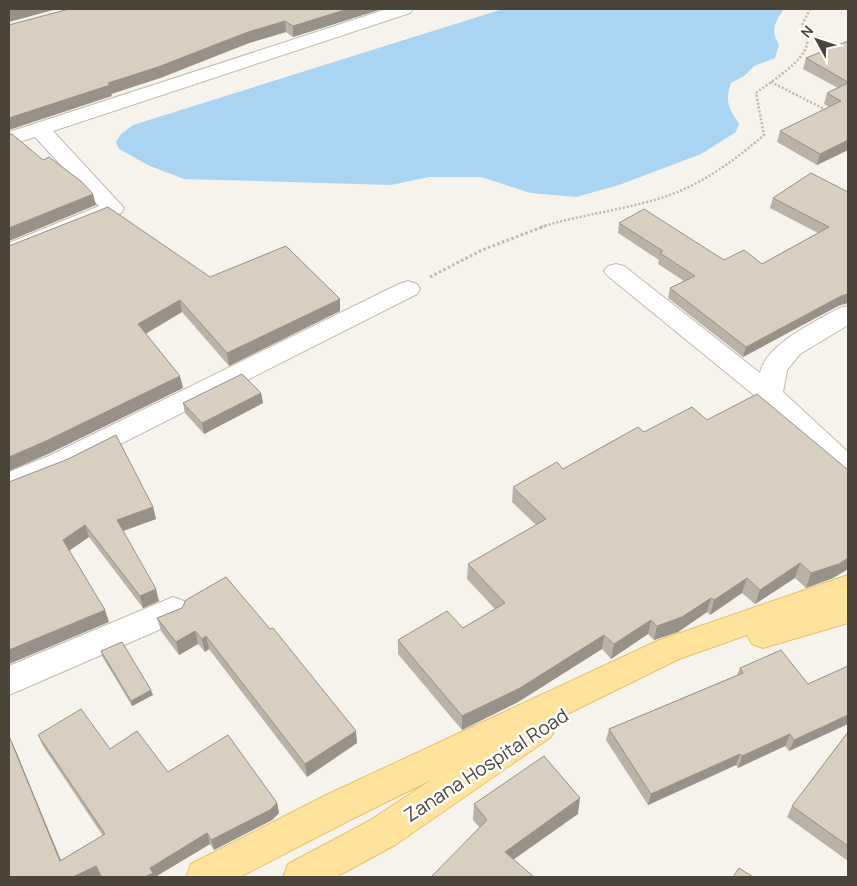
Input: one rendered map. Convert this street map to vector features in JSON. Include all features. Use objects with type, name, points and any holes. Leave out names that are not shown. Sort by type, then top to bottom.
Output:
[{"type":"main road","points":[[204,877],[337,808],[668,650],[848,587]]},
{"type":"main road","name":"Zanana Hospital Road","points":[[301,877],[382,833],[557,715],[678,660],[848,610]]},
{"type":"street","points":[[9,139],[404,9]]},
{"type":"street","points":[[9,251],[113,208],[40,130]]},
{"type":"street","points":[[616,271],[769,394],[848,468]]},
{"type":"street","points":[[9,484],[61,462],[408,290]]},
{"type":"street","points":[[769,394],[774,368],[791,348],[848,314]]},
{"type":"street","points":[[9,682],[173,610]]},
{"type":"path","points":[[408,290],[449,266],[510,238],[575,217],[651,201],[709,178],[764,135],[762,119],[757,109],[756,93],[803,56],[807,46],[807,36],[802,25],[810,9]]},
{"type":"path","points":[[771,81],[831,112]]},
{"type":"water","points":[[503,9],[783,10],[774,31],[779,45],[775,58],[754,66],[744,76],[731,83],[728,100],[730,109],[739,124],[736,132],[701,154],[619,185],[576,197],[531,193],[481,177],[429,177],[391,185],[184,179],[150,166],[119,149],[116,142],[121,134],[133,125]]},
{"type":"building","points":[[69,9],[348,9],[293,26],[285,21],[248,32],[158,67],[108,83],[110,85],[9,118],[9,25]]},
{"type":"building","points":[[848,41],[848,82],[806,58]]},
{"type":"building","points":[[848,83],[848,140],[820,154],[780,131],[841,101],[827,93]]},
{"type":"building","points":[[9,134],[12,134],[43,160],[49,157],[82,182],[93,194],[9,228]]},
{"type":"building","points":[[811,173],[848,192],[848,294],[746,347],[670,288],[695,276],[660,253],[663,251],[619,223],[644,209],[724,260],[744,250],[762,264],[829,227],[773,198]]},
{"type":"building","points":[[108,207],[210,277],[286,246],[340,299],[227,353],[180,300],[138,324],[180,376],[9,457],[9,246]]},
{"type":"building","points":[[242,374],[261,393],[202,423],[183,403]]},
{"type":"building","points":[[757,394],[848,468],[848,558],[839,564],[811,573],[800,563],[760,590],[747,578],[714,600],[711,598],[682,617],[657,626],[651,620],[614,644],[604,635],[520,688],[462,716],[398,640],[447,611],[463,628],[505,603],[468,564],[546,519],[513,487],[557,462],[563,469],[638,427],[644,432],[692,407],[707,420]]},
{"type":"building","points":[[116,435],[153,507],[117,520],[156,589],[140,596],[85,525],[63,540],[105,610],[9,650],[9,482],[68,459]]},
{"type":"building","points":[[226,577],[270,629],[273,628],[356,731],[305,764],[206,636],[202,639],[195,631],[176,642],[157,618],[182,608],[186,600]]},
{"type":"building","points":[[122,642],[151,690],[131,701],[101,651]]},
{"type":"building","points":[[781,650],[808,684],[848,666],[848,715],[794,740],[790,734],[742,756],[740,754],[651,794],[609,729],[743,673],[740,668]]},
{"type":"building","points":[[81,709],[110,749],[137,731],[168,772],[228,735],[277,803],[270,810],[211,840],[207,833],[150,868],[153,873],[145,877],[102,877],[96,866],[73,877],[9,877],[9,736],[60,861],[105,834],[38,735]]},
{"type":"building","points":[[848,732],[848,846],[792,806]]},
{"type":"building","points":[[544,756],[580,798],[505,852],[534,877],[431,877],[487,820],[474,804]]},
{"type":"building","points":[[739,868],[753,877],[733,877]]}]
